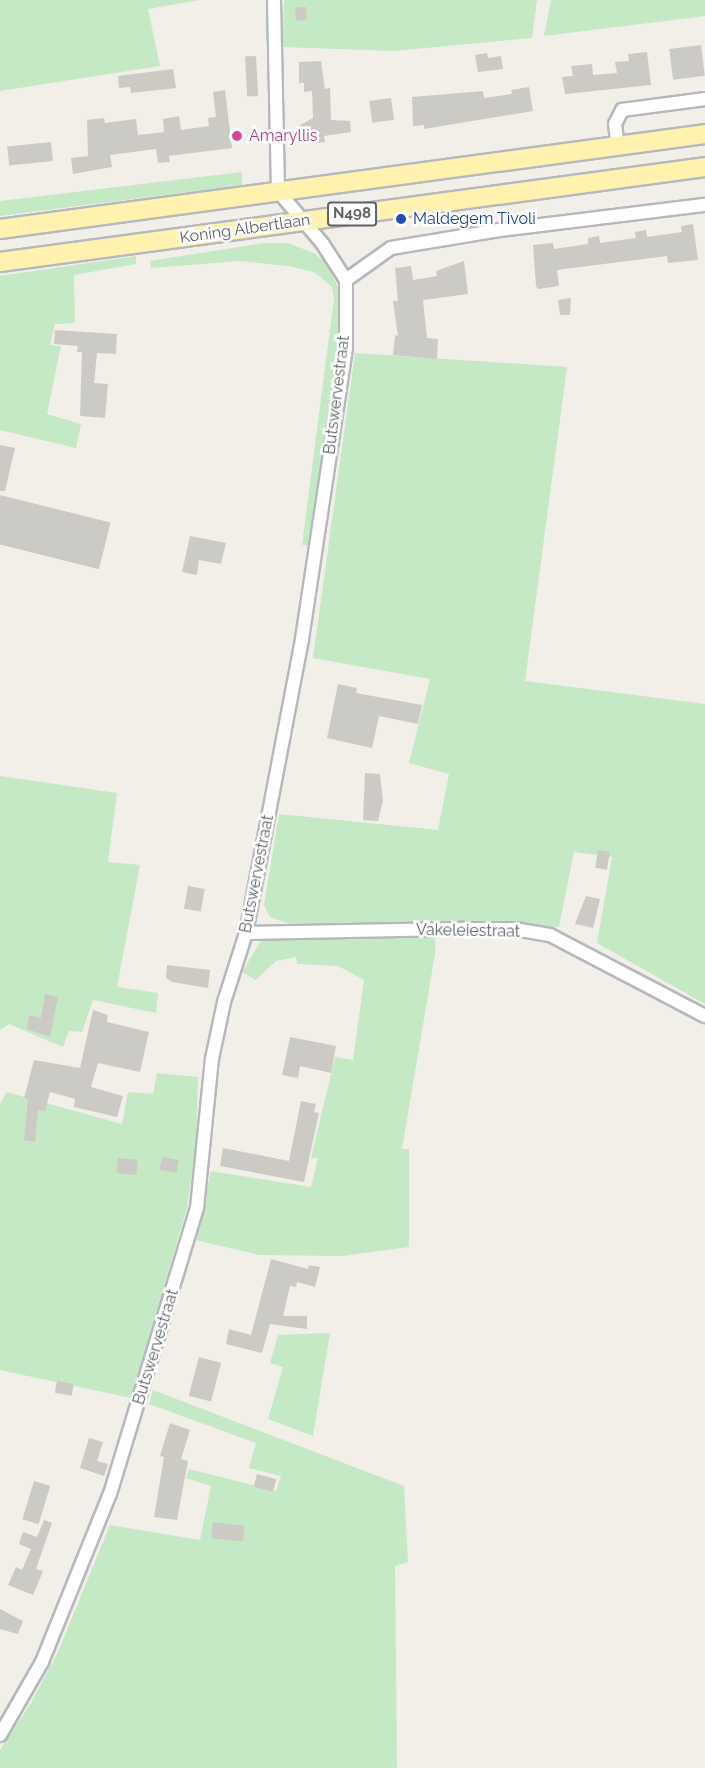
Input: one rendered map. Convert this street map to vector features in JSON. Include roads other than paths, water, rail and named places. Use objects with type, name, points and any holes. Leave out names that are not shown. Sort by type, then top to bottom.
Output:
[{"type":"main road","name":"Koning Albertlaan","points":[[0,229],[705,134]]},
{"type":"main road","name":"Koning Albertlaan","points":[[0,262],[705,167]]},
{"type":"street","points":[[274,0],[278,191],[346,280],[391,248],[500,230],[705,205]]},
{"type":"street","points":[[618,146],[615,124],[622,110],[705,99]]},
{"type":"street","name":"Butswervestraat","points":[[0,1735],[42,1662],[110,1494],[150,1369],[197,1208],[212,1059],[224,1002],[246,933],[302,639],[346,348],[346,280]]},
{"type":"street","name":"Vakeleiestraat","points":[[246,933],[514,929],[550,935],[705,1016]]},
{"type":"place","name":"Amaryllis","points":[[237,136]]},
{"type":"place","name":"Maldegem Tivoli","points":[[401,219]]}]
